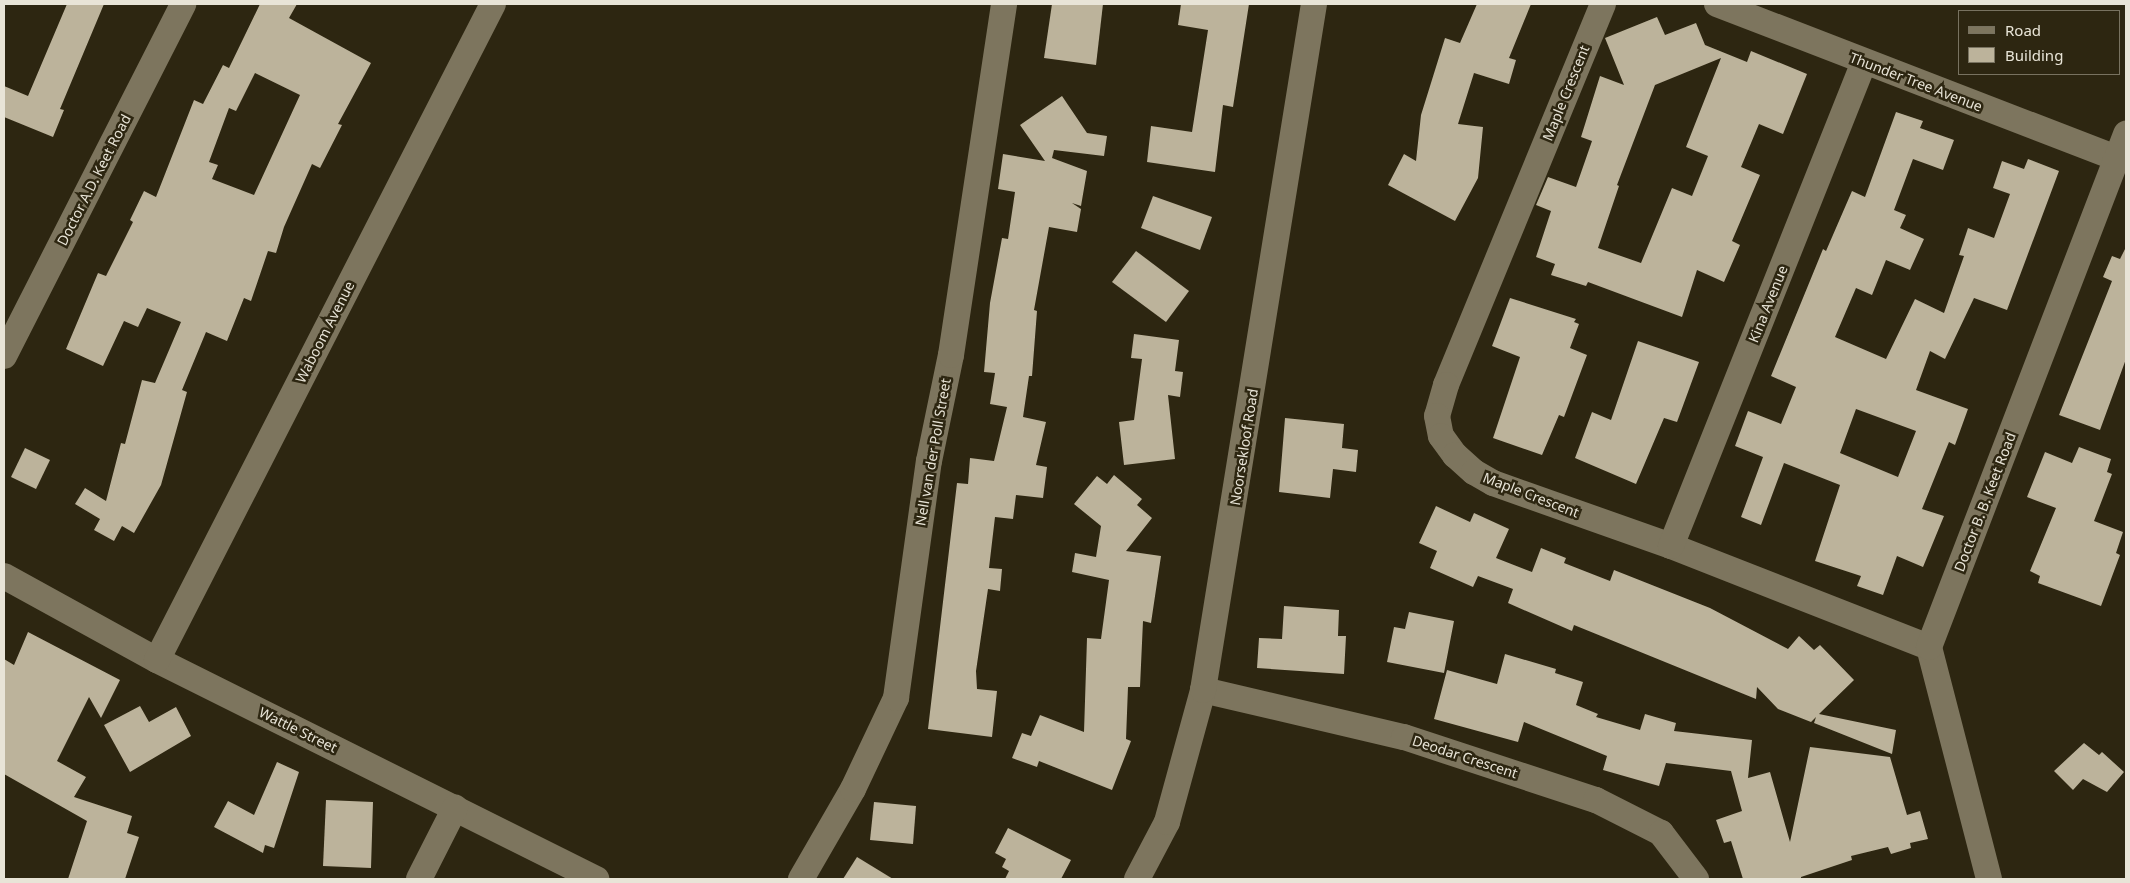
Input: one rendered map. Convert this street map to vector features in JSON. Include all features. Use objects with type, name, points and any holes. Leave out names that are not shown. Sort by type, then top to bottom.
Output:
[{"type":"street","name":"Doctor A.D. Keet Road","points":[[4,356],[183,4]]},
{"type":"street","name":"Waboom Avenue","points":[[157,660],[493,4]]},
{"type":"street","name":"Nell van der Poll Street","points":[[801,879],[853,789],[896,698],[929,461],[951,355],[1004,4]]},
{"type":"street","name":"Noorsekloof Road","points":[[1137,879],[1167,822],[1204,690],[1314,4]]},
{"type":"street","name":"Maple Crescent","points":[[1603,4],[1446,385],[1437,416],[1441,436],[1455,455],[1474,472],[1493,483],[1671,546],[1929,647]]},
{"type":"street","name":"Thunder Tree Avenue","points":[[1717,4],[2117,158]]},
{"type":"street","name":"Kina Avenue","points":[[1671,546],[1864,62]]},
{"type":"street","name":"Doctor B. B. Keet Road","points":[[1929,647],[2126,134]]},
{"type":"street","name":"Wattle Street","points":[[4,576],[157,660],[596,879]]},
{"type":"street","points":[[1929,647],[1989,879]]},
{"type":"street","name":"Deodar Crescent","points":[[1204,690],[1404,737],[1596,800],[1661,833],[1696,879]]},
{"type":"street","points":[[419,879],[455,808]]},
{"type":"building","points":[[67,4],[104,4],[60,109],[64,110],[53,137],[4,117],[4,86],[28,96]]},
{"type":"building","points":[[260,4],[297,4],[289,18],[371,63],[338,124],[342,125],[320,168],[312,164],[284,227],[276,253],[268,251],[251,301],[244,298],[227,341],[206,332],[182,390],[187,392],[161,485],[134,533],[122,526],[114,541],[94,530],[100,519],[75,504],[85,488],[106,501],[121,443],[125,444],[142,380],[155,383],[181,322],[147,308],[138,327],[124,321],[103,366],[66,349],[98,273],[106,276],[133,222],[130,220],[144,191],[156,197],[194,100],[203,104],[223,65],[229,68]],"holes":[[[255,73],[300,95],[254,195],[212,179],[218,165],[209,162],[229,108],[236,111]]]},
{"type":"building","points":[[1052,4],[1103,4],[1096,65],[1044,58]]},
{"type":"building","points":[[1181,4],[1249,4],[1233,107],[1223,105],[1215,172],[1147,162],[1151,126],[1192,132],[1208,30],[1178,25]]},
{"type":"building","points":[[1477,4],[1531,4],[1509,58],[1516,60],[1509,84],[1474,73],[1458,124],[1483,127],[1478,178],[1455,221],[1388,185],[1404,154],[1416,161],[1421,115],[1445,38],[1460,43]]},
{"type":"building","points":[[1657,17],[1665,35],[1696,23],[1705,45],[1747,62],[1751,51],[1807,74],[1783,134],[1759,124],[1741,167],[1760,175],[1732,241],[1740,245],[1724,282],[1697,270],[1682,317],[1588,282],[1586,286],[1551,275],[1555,264],[1536,257],[1551,211],[1536,205],[1548,177],[1576,187],[1592,141],[1581,137],[1600,76],[1624,85],[1605,38]],"holes":[[[1721,58],[1686,147],[1708,156],[1692,196],[1672,188],[1641,263],[1598,248],[1619,186],[1617,185],[1655,85]]]},
{"type":"building","points":[[1062,96],[1087,133],[1107,136],[1104,156],[1054,150],[1052,158],[1087,171],[1081,206],[1072,203],[1081,209],[1077,232],[1049,227],[1034,310],[1037,311],[1032,376],[1029,376],[1023,417],[1046,422],[1036,465],[1047,467],[1043,498],[1016,495],[1013,519],[995,517],[989,568],[1002,569],[1000,591],[988,589],[976,671],[977,689],[997,691],[992,737],[928,729],[957,483],[968,484],[970,458],[994,461],[1007,407],[990,404],[995,373],[984,372],[990,303],[1002,238],[1008,239],[1015,192],[998,189],[1003,154],[1045,161],[1020,125]]},
{"type":"building","points":[[1896,112],[1923,121],[1920,128],[1954,140],[1943,170],[1913,159],[1894,210],[1906,215],[1900,228],[1924,239],[1910,270],[1886,260],[1872,295],[1856,288],[1835,337],[1886,359],[1915,299],[1944,313],[1964,256],[1959,255],[1968,228],[1994,238],[2010,194],[1993,188],[2002,161],[2024,169],[2028,159],[2059,171],[2007,310],[1974,298],[1945,359],[1930,351],[1916,390],[1968,409],[1955,445],[1949,442],[1922,509],[1944,516],[1923,567],[1897,556],[1883,595],[1857,586],[1861,576],[1815,561],[1840,485],[1784,463],[1761,525],[1741,517],[1763,457],[1735,446],[1748,411],[1781,424],[1796,387],[1771,376],[1823,249],[1826,251],[1852,191],[1865,197]],"holes":[[[1856,409],[1916,431],[1898,477],[1840,453]]]},
{"type":"building","points":[[1153,196],[1212,217],[1200,250],[1141,228]]},
{"type":"building","points":[[2126,247],[2126,359],[2100,430],[2059,415],[2112,281],[2103,277],[2112,256],[2120,259]]},
{"type":"building","points":[[1136,251],[1189,291],[1166,322],[1112,282]]},
{"type":"building","points":[[1510,298],[1576,319],[1574,322],[1579,324],[1570,348],[1587,355],[1564,417],[1559,415],[1542,455],[1493,438],[1520,357],[1492,346]]},
{"type":"building","points":[[1134,334],[1179,340],[1175,371],[1183,372],[1180,397],[1168,395],[1175,459],[1124,465],[1119,422],[1134,420],[1142,359],[1131,358]]},
{"type":"building","points":[[1638,341],[1699,362],[1677,422],[1664,418],[1636,484],[1575,458],[1592,412],[1611,420]]},
{"type":"building","points":[[1285,418],[1344,424],[1342,448],[1358,450],[1356,472],[1333,469],[1330,498],[1279,492]]},
{"type":"building","points":[[2079,447],[2111,459],[2107,472],[2112,474],[2094,521],[2123,532],[2116,553],[2120,555],[2101,606],[2038,583],[2040,576],[2030,571],[2056,508],[2027,497],[2045,452],[2072,463]]},
{"type":"building","points":[[25,448],[50,460],[36,489],[11,477]]},
{"type":"building","points":[[1114,475],[1142,499],[1137,505],[1152,518],[1126,551],[1161,556],[1151,623],[1143,621],[1140,687],[1128,687],[1126,739],[1131,741],[1112,790],[1039,761],[1037,767],[1012,758],[1022,733],[1031,736],[1040,715],[1084,732],[1087,638],[1101,639],[1109,580],[1072,572],[1075,553],[1096,557],[1101,526],[1074,504],[1097,476],[1107,484]]},
{"type":"building","points":[[1436,506],[1470,522],[1474,513],[1509,529],[1496,558],[1532,572],[1541,548],[1566,558],[1564,563],[1610,581],[1614,570],[1710,608],[1788,649],[1799,636],[1814,650],[1820,645],[1854,680],[1819,714],[1896,730],[1892,754],[1814,723],[1816,717],[1811,722],[1778,709],[1757,687],[1756,699],[1574,625],[1572,631],[1508,603],[1513,589],[1478,576],[1473,587],[1430,568],[1437,551],[1419,543]]},
{"type":"building","points":[[1284,606],[1339,610],[1338,636],[1346,636],[1344,674],[1257,668],[1259,638],[1282,639]]},
{"type":"building","points":[[1409,612],[1454,621],[1444,673],[1387,662],[1394,627],[1405,629]]},
{"type":"building","points":[[28,632],[120,680],[101,718],[89,697],[57,761],[86,777],[74,797],[132,816],[127,833],[139,837],[125,879],[68,879],[87,821],[4,774],[4,659],[14,665]]},
{"type":"building","points":[[1505,654],[1556,669],[1555,673],[1583,682],[1576,705],[1598,714],[1596,717],[1640,730],[1645,714],[1676,723],[1674,731],[1752,740],[1748,778],[1770,772],[1790,842],[1810,747],[1890,757],[1907,815],[1920,811],[1928,839],[1910,843],[1911,848],[1891,854],[1888,847],[1851,856],[1852,860],[1801,877],[1801,879],[1743,879],[1731,841],[1724,843],[1716,820],[1742,811],[1731,771],[1666,763],[1659,786],[1603,770],[1607,756],[1524,722],[1518,742],[1434,719],[1447,670],[1497,684]]},
{"type":"building","points":[[140,706],[149,722],[176,707],[191,736],[130,772],[104,725]]},
{"type":"building","points":[[2084,743],[2099,755],[2102,752],[2124,772],[2107,792],[2083,779],[2073,790],[2054,771]]},
{"type":"building","points":[[277,762],[299,772],[274,848],[265,845],[263,853],[214,827],[228,801],[254,815]]},
{"type":"building","points":[[326,800],[373,802],[371,868],[323,866]]},
{"type":"building","points":[[874,802],[916,806],[913,844],[870,840]]},
{"type":"building","points":[[1008,828],[1071,860],[1061,879],[1005,879],[1009,871],[1002,867],[1006,859],[995,853]]},
{"type":"building","points":[[857,857],[893,879],[843,879]]}]
